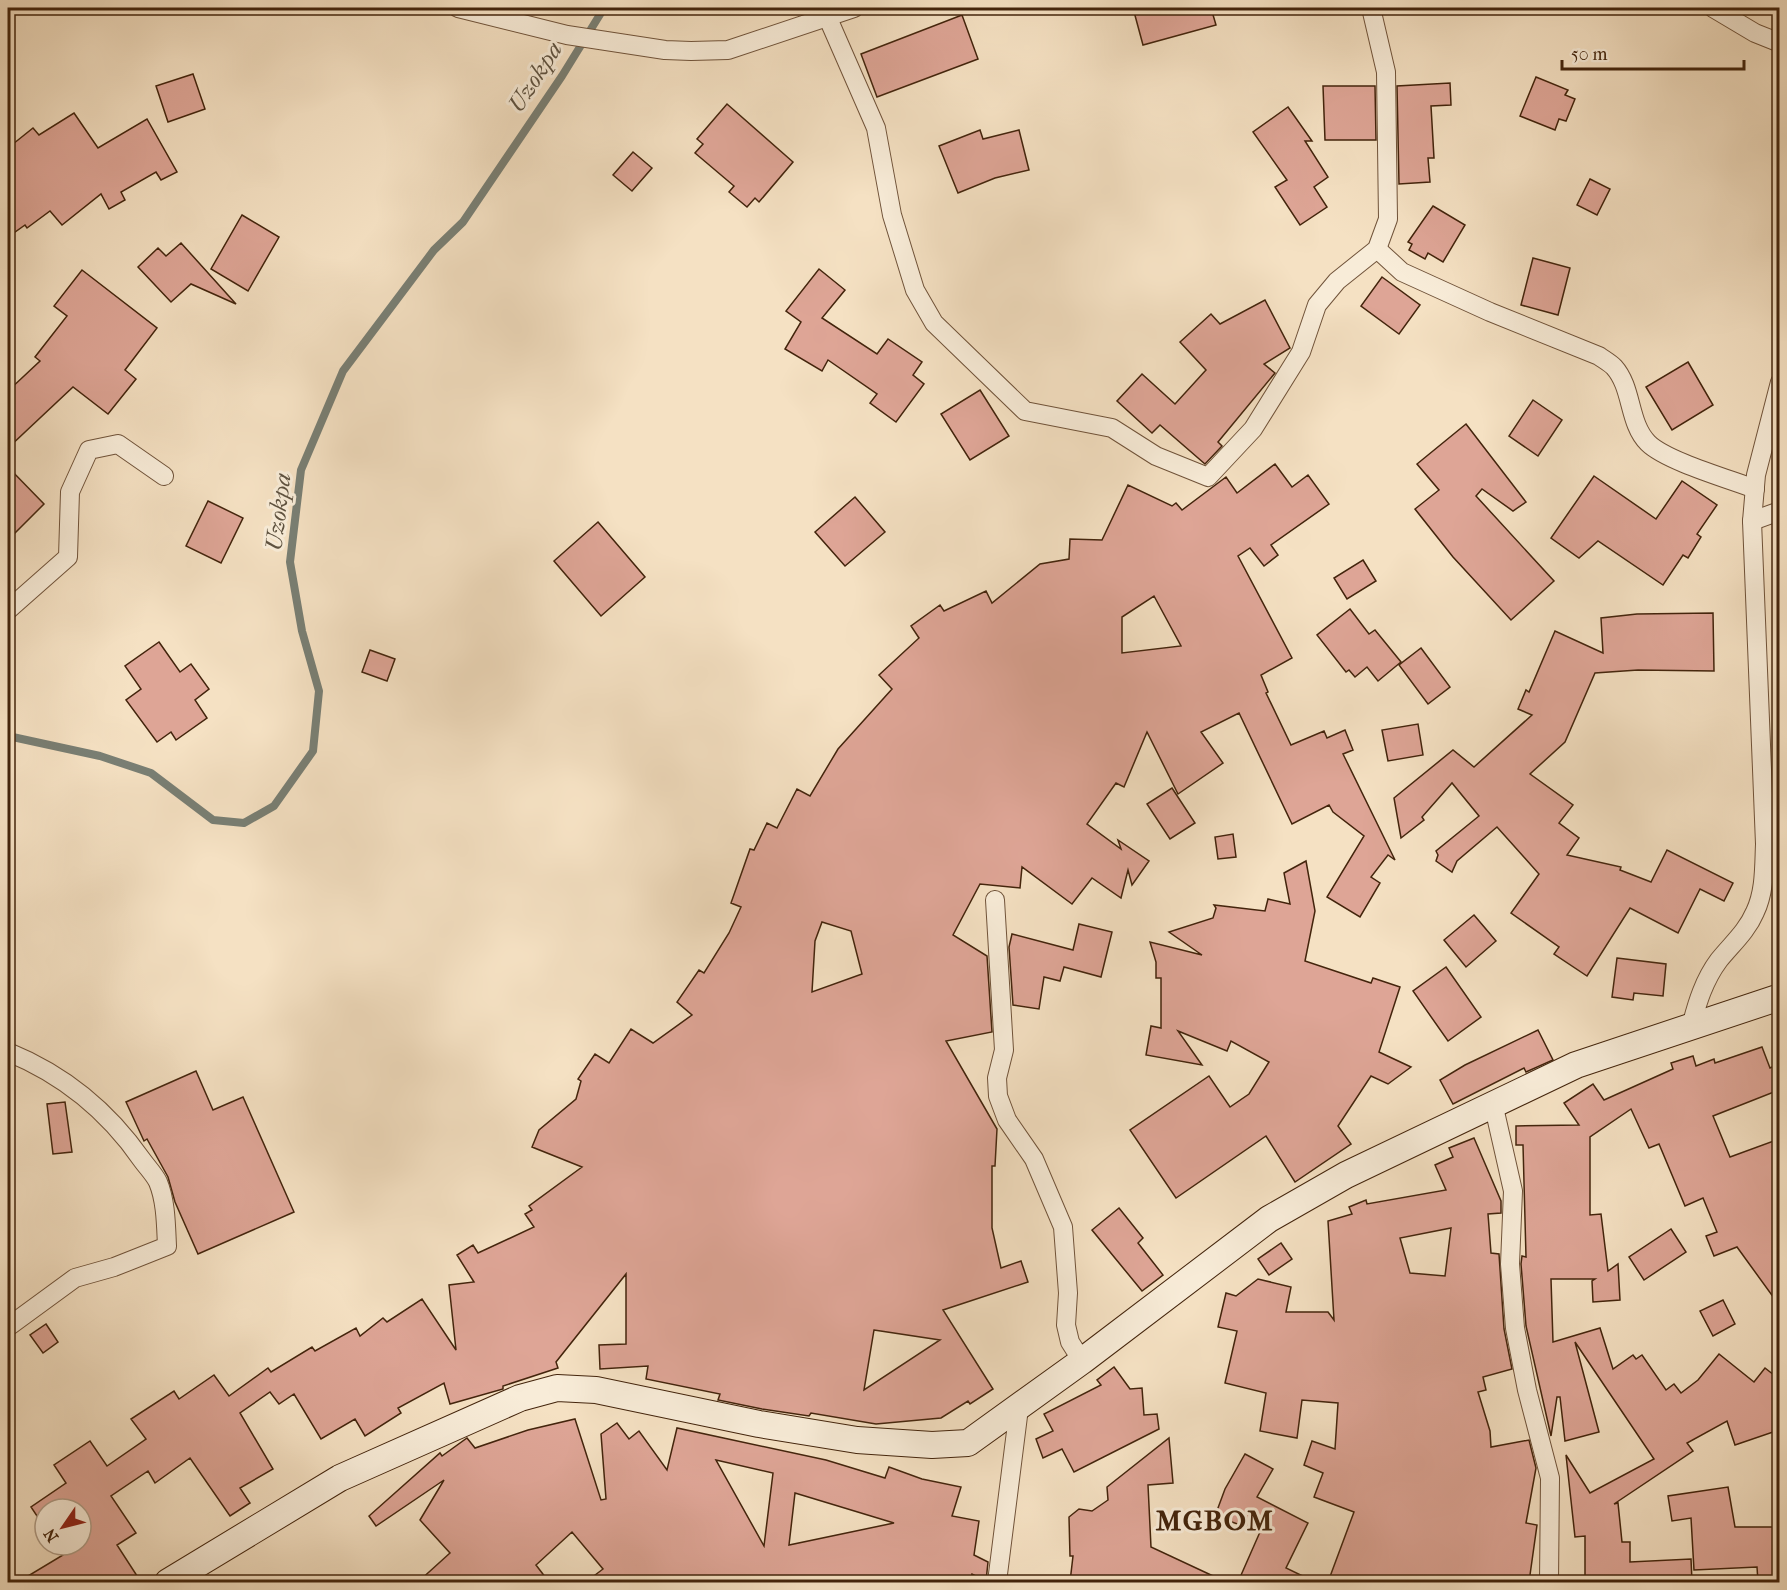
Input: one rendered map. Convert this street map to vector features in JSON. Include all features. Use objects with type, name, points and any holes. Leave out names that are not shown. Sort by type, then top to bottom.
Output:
[{"type":"main road","points":[[168,1582],[340,1478],[520,1398],[557,1388],[597,1390],[759,1424],[857,1440],[932,1445],[968,1443],[1019,1408],[1269,1219],[1346,1175],[1576,1065],[1779,997]]},
{"type":"street","points":[[458,8],[567,35],[665,50],[728,50],[854,8]]},
{"type":"street","points":[[827,16],[876,128],[892,215],[915,290],[934,323],[1025,411],[1112,428],[1156,456],[1208,477],[1253,429],[1301,352],[1317,305],[1337,281],[1377,249],[1388,219],[1386,72],[1371,8]]},
{"type":"street","points":[[1713,8],[1755,33],[1779,43]]},
{"type":"street","points":[[1377,249],[1402,272],[1490,312],[1599,356],[1614,368],[1626,391],[1636,425],[1647,443],[1661,453],[1755,489]]},
{"type":"street","points":[[1691,1027],[1698,995],[1719,960],[1738,939],[1756,912],[1763,886],[1765,844],[1752,521],[1755,489],[1779,381]]},
{"type":"street","points":[[8,610],[69,557],[70,492],[89,450],[118,444],[164,476]]},
{"type":"street","points":[[1752,521],[1779,511]]},
{"type":"street","points":[[994,900],[1004,1050],[996,1078],[998,1096],[1007,1120],[1034,1159],[1063,1227],[1068,1293],[1066,1325],[1070,1342],[1082,1361]]},
{"type":"street","points":[[8,1052],[33,1063],[78,1091],[123,1132],[158,1183],[165,1218],[166,1246],[114,1267],[75,1278],[8,1327]]},
{"type":"street","points":[[1493,1103],[1513,1191],[1510,1264],[1515,1328],[1527,1390],[1550,1478],[1549,1582]]},
{"type":"street","points":[[997,1582],[1019,1408]]},
{"type":"building","points":[[1133,8],[1211,8],[1216,25],[1143,45]]},
{"type":"building","points":[[962,15],[978,59],[877,97],[861,54]]},
{"type":"building","points":[[193,74],[205,109],[168,122],[156,86]]},
{"type":"building","points":[[1536,77],[1568,90],[1565,95],[1575,99],[1566,121],[1559,119],[1555,130],[1520,116]]},
{"type":"building","points":[[1450,83],[1451,105],[1431,106],[1434,158],[1428,158],[1430,182],[1399,184],[1397,86]]},
{"type":"building","points":[[1323,86],[1375,86],[1376,140],[1325,140]]},
{"type":"building","points":[[727,104],[793,162],[759,202],[755,198],[747,207],[729,192],[734,186],[695,153],[703,144],[697,139]]},
{"type":"building","points":[[1288,107],[1312,141],[1305,141],[1328,177],[1314,187],[1327,207],[1300,225],[1275,187],[1287,180],[1253,132]]},
{"type":"building","points":[[74,113],[98,148],[147,119],[177,172],[161,180],[156,172],[121,192],[125,200],[109,209],[101,194],[62,225],[50,211],[27,228],[25,225],[8,237],[8,148],[33,128],[39,135]]},
{"type":"building","points":[[980,130],[983,139],[1019,130],[1029,170],[995,178],[958,193],[939,146]]},
{"type":"building","points":[[633,152],[652,168],[632,191],[613,175]]},
{"type":"building","points":[[1590,179],[1610,189],[1597,215],[1577,205]]},
{"type":"building","points":[[1433,206],[1465,225],[1443,262],[1428,253],[1425,259],[1409,250],[1412,244],[1408,242]]},
{"type":"building","points":[[242,215],[279,237],[248,291],[211,269]]},
{"type":"building","points":[[181,243],[236,304],[191,284],[171,302],[138,267],[158,248],[166,256]]},
{"type":"building","points":[[1533,258],[1570,268],[1558,315],[1521,305]]},
{"type":"building","points":[[819,269],[845,290],[822,318],[877,354],[888,339],[922,362],[913,375],[924,384],[896,422],[870,403],[877,394],[828,360],[822,371],[785,349],[801,322],[786,311]]},
{"type":"building","points":[[82,270],[157,328],[125,370],[136,379],[108,414],[73,387],[8,448],[8,391],[40,361],[35,357],[67,316],[54,306]]},
{"type":"building","points":[[1382,277],[1420,305],[1399,334],[1361,306]]},
{"type":"building","points":[[1265,300],[1290,348],[1264,364],[1275,373],[1218,442],[1222,446],[1205,464],[1160,425],[1152,433],[1117,401],[1142,374],[1175,404],[1206,370],[1180,342],[1211,314],[1220,324]]},
{"type":"building","points":[[1688,362],[1713,405],[1672,430],[1646,387]]},
{"type":"building","points":[[980,390],[1009,436],[970,460],[941,414]]},
{"type":"building","points":[[1533,400],[1562,420],[1538,456],[1509,436]]},
{"type":"building","points":[[1466,424],[1526,502],[1513,511],[1482,489],[1476,496],[1554,581],[1511,620],[1453,557],[1415,509],[1439,490],[1417,464]]},
{"type":"building","points":[[1275,464],[1292,487],[1308,475],[1329,504],[1271,545],[1278,555],[1264,566],[1250,548],[1238,556],[1292,658],[1261,675],[1268,692],[1266,693],[1291,745],[1324,731],[1327,738],[1345,730],[1353,750],[1343,754],[1395,860],[1388,855],[1371,877],[1380,883],[1360,917],[1327,897],[1364,836],[1333,812],[1329,805],[1292,824],[1239,713],[1201,732],[1223,763],[1178,794],[1147,732],[1124,787],[1116,783],[1087,824],[1121,849],[1118,840],[1149,861],[1132,885],[1128,870],[1121,898],[1092,878],[1072,904],[1022,867],[1020,888],[980,884],[953,935],[987,956],[992,1032],[946,1041],[997,1129],[995,1166],[992,1166],[992,1228],[1001,1268],[1021,1261],[1028,1282],[943,1310],[993,1389],[970,1404],[968,1401],[941,1418],[876,1424],[811,1413],[809,1416],[762,1409],[718,1400],[720,1394],[646,1379],[648,1366],[600,1369],[599,1345],[626,1344],[626,1274],[556,1362],[558,1368],[503,1386],[503,1389],[450,1404],[444,1383],[398,1408],[401,1413],[365,1436],[355,1419],[321,1439],[294,1394],[279,1404],[270,1392],[240,1413],[273,1469],[240,1488],[250,1503],[230,1516],[190,1458],[155,1483],[148,1471],[111,1496],[136,1533],[117,1545],[141,1582],[18,1582],[60,1557],[93,1557],[93,1497],[46,1497],[66,1483],[54,1465],[90,1441],[107,1466],[146,1439],[131,1419],[174,1391],[179,1399],[214,1375],[229,1396],[268,1368],[271,1372],[312,1347],[315,1351],[356,1328],[360,1336],[383,1318],[387,1322],[422,1299],[456,1350],[449,1285],[474,1282],[457,1255],[473,1245],[478,1253],[534,1227],[525,1214],[532,1210],[529,1206],[582,1167],[532,1147],[539,1130],[576,1099],[581,1081],[578,1079],[595,1054],[609,1063],[631,1029],[653,1043],[692,1015],[677,1002],[699,970],[704,973],[729,933],[741,907],[731,903],[750,849],[754,850],[767,823],[777,828],[797,789],[810,796],[838,749],[892,689],[879,675],[919,638],[911,626],[940,605],[944,611],[986,591],[992,603],[1040,564],[1069,559],[1070,539],[1102,540],[1128,485],[1172,506],[1176,503],[1182,510],[1226,477],[1237,493]],"holes":[[[1154,596],[1181,646],[1122,653],[1122,617]],[[822,922],[851,931],[862,974],[812,992],[815,941]],[[874,1330],[940,1340],[864,1390]]]},
{"type":"building","points":[[8,467],[44,504],[8,540]]},
{"type":"building","points":[[1594,476],[1656,519],[1682,481],[1717,505],[1697,534],[1701,537],[1688,558],[1683,555],[1663,585],[1598,541],[1579,558],[1551,538]]},
{"type":"building","points":[[855,497],[885,532],[845,566],[815,532]]},
{"type":"building","points":[[208,501],[243,518],[221,563],[186,546]]},
{"type":"building","points":[[598,522],[645,577],[601,616],[554,561]]},
{"type":"building","points":[[1363,560],[1376,581],[1347,599],[1334,578]]},
{"type":"building","points":[[1350,609],[1369,634],[1375,630],[1401,662],[1378,681],[1367,667],[1355,677],[1349,670],[1346,672],[1317,635]]},
{"type":"building","points":[[1713,613],[1714,671],[1638,670],[1595,673],[1565,742],[1530,774],[1573,805],[1559,823],[1579,838],[1567,855],[1621,867],[1620,870],[1651,882],[1667,850],[1733,883],[1724,901],[1700,889],[1678,933],[1630,908],[1587,976],[1554,954],[1559,947],[1511,913],[1539,874],[1497,827],[1457,861],[1452,872],[1436,861],[1438,855],[1436,851],[1479,816],[1452,783],[1422,817],[1424,820],[1401,838],[1394,798],[1453,750],[1474,767],[1532,715],[1518,709],[1526,690],[1529,692],[1555,631],[1603,653],[1601,618],[1637,614]]},
{"type":"building","points":[[159,642],[180,672],[191,664],[209,689],[195,700],[207,718],[176,740],[171,732],[157,742],[126,700],[141,689],[125,666]]},
{"type":"building","points":[[1421,648],[1450,687],[1428,704],[1399,665]]},
{"type":"building","points":[[370,650],[395,659],[387,681],[362,672]]},
{"type":"building","points":[[1418,724],[1423,755],[1388,761],[1382,730]]},
{"type":"building","points":[[1172,788],[1195,823],[1170,839],[1147,804]]},
{"type":"building","points":[[1233,834],[1236,857],[1218,859],[1215,837]]},
{"type":"building","points":[[1306,861],[1315,911],[1305,961],[1371,983],[1373,978],[1400,987],[1379,1052],[1411,1067],[1388,1084],[1371,1076],[1338,1126],[1351,1144],[1295,1182],[1266,1136],[1176,1198],[1130,1130],[1209,1076],[1230,1107],[1249,1094],[1269,1062],[1231,1041],[1227,1051],[1178,1031],[1202,1065],[1146,1055],[1151,1026],[1161,1028],[1161,978],[1156,978],[1156,962],[1150,942],[1202,955],[1169,932],[1213,918],[1216,908],[1214,905],[1265,911],[1268,899],[1290,904],[1284,873]]},
{"type":"building","points":[[1474,915],[1496,941],[1466,967],[1444,940]]},
{"type":"building","points":[[1079,924],[1112,932],[1101,977],[1064,967],[1060,981],[1044,977],[1039,1009],[1013,1005],[1009,947],[1012,934],[1073,950]]},
{"type":"building","points":[[1617,958],[1666,964],[1663,996],[1634,993],[1633,1000],[1612,997]]},
{"type":"building","points":[[1446,967],[1481,1017],[1448,1041],[1413,991]]},
{"type":"building","points":[[1538,1030],[1553,1060],[1526,1072],[1524,1068],[1453,1104],[1440,1080],[1465,1065]]},
{"type":"building","points":[[1762,1047],[1770,1068],[1779,1064],[1779,1090],[1713,1116],[1730,1157],[1779,1139],[1779,1305],[1737,1247],[1714,1256],[1706,1236],[1717,1232],[1703,1198],[1685,1206],[1659,1144],[1649,1148],[1631,1109],[1590,1137],[1590,1215],[1601,1214],[1608,1271],[1618,1264],[1620,1300],[1593,1302],[1592,1281],[1595,1279],[1551,1279],[1553,1342],[1600,1328],[1613,1369],[1633,1355],[1636,1359],[1642,1355],[1666,1390],[1674,1384],[1681,1393],[1698,1380],[1719,1354],[1754,1382],[1765,1368],[1779,1379],[1779,1430],[1735,1445],[1727,1421],[1687,1443],[1693,1451],[1614,1504],[1618,1503],[1622,1542],[1630,1542],[1630,1562],[1691,1559],[1692,1582],[1585,1582],[1585,1536],[1575,1537],[1566,1455],[1590,1493],[1654,1459],[1575,1342],[1599,1432],[1565,1441],[1560,1397],[1557,1397],[1551,1436],[1526,1326],[1521,1264],[1522,1256],[1526,1257],[1523,1145],[1516,1145],[1516,1126],[1579,1125],[1564,1103],[1593,1084],[1604,1100],[1673,1069],[1671,1063],[1693,1056],[1696,1066],[1714,1059],[1715,1063]]},
{"type":"building","points":[[196,1071],[213,1110],[243,1097],[294,1212],[198,1254],[175,1202],[168,1177],[147,1139],[144,1141],[126,1102]]},
{"type":"building","points":[[65,1102],[72,1152],[53,1154],[47,1104]]},
{"type":"building","points":[[1474,1138],[1501,1201],[1501,1213],[1488,1214],[1491,1253],[1499,1254],[1504,1329],[1512,1369],[1483,1377],[1486,1390],[1478,1392],[1490,1431],[1491,1447],[1529,1440],[1536,1468],[1526,1523],[1537,1525],[1529,1582],[1328,1582],[1354,1512],[1314,1497],[1323,1473],[1304,1465],[1312,1441],[1335,1449],[1338,1403],[1302,1400],[1297,1438],[1260,1431],[1266,1393],[1225,1383],[1237,1331],[1218,1327],[1226,1293],[1236,1296],[1258,1279],[1291,1287],[1286,1312],[1328,1312],[1334,1320],[1328,1221],[1352,1214],[1349,1207],[1366,1200],[1367,1204],[1446,1190],[1435,1165],[1453,1157],[1449,1148]],"holes":[[[1451,1228],[1445,1276],[1410,1273],[1400,1238]]]},
{"type":"building","points":[[1119,1208],[1143,1238],[1138,1243],[1163,1275],[1142,1291],[1092,1230]]},
{"type":"building","points":[[1671,1229],[1686,1252],[1644,1280],[1629,1257]]},
{"type":"building","points":[[1281,1243],[1292,1259],[1269,1275],[1258,1259]]},
{"type":"building","points":[[1723,1300],[1735,1324],[1713,1336],[1700,1311]]},
{"type":"building","points":[[46,1324],[58,1342],[43,1353],[30,1335]]},
{"type":"building","points":[[1114,1367],[1130,1389],[1142,1388],[1144,1415],[1157,1414],[1159,1429],[1074,1472],[1062,1449],[1043,1458],[1036,1439],[1053,1431],[1044,1414],[1101,1385],[1097,1380]]},
{"type":"building","points":[[575,1419],[601,1500],[606,1499],[601,1434],[617,1423],[629,1439],[639,1431],[667,1470],[677,1428],[826,1460],[885,1478],[889,1467],[922,1479],[961,1487],[952,1516],[979,1521],[974,1555],[988,1562],[986,1581],[972,1574],[970,1582],[586,1582],[603,1569],[572,1532],[536,1565],[549,1582],[418,1582],[450,1553],[420,1520],[444,1480],[376,1526],[369,1516],[440,1453],[442,1456],[467,1438],[475,1448],[528,1430]],"holes":[[[716,1460],[773,1473],[764,1546]],[[795,1493],[894,1523],[789,1545]]]},
{"type":"building","points":[[1169,1438],[1173,1483],[1148,1485],[1151,1547],[1226,1582],[1070,1582],[1073,1556],[1070,1556],[1069,1517],[1079,1509],[1092,1511],[1108,1500],[1107,1487]]},
{"type":"building","points":[[1245,1454],[1273,1469],[1257,1497],[1308,1523],[1286,1568],[1315,1582],[1238,1582],[1260,1532],[1215,1516],[1225,1489]]},
{"type":"building","points":[[1728,1487],[1735,1527],[1779,1527],[1779,1582],[1758,1582],[1757,1567],[1694,1570],[1691,1518],[1672,1521],[1668,1496]]},
{"type":"waterway","name":"Uzokpa","points":[[8,736],[100,756],[151,773],[213,820],[244,823],[274,806],[313,751],[319,691],[302,631],[290,562],[301,470],[343,371],[434,250],[463,222],[562,76],[604,8]]},
{"type":"district","name":"MGBOM","points":[[1215,1520]]}]
